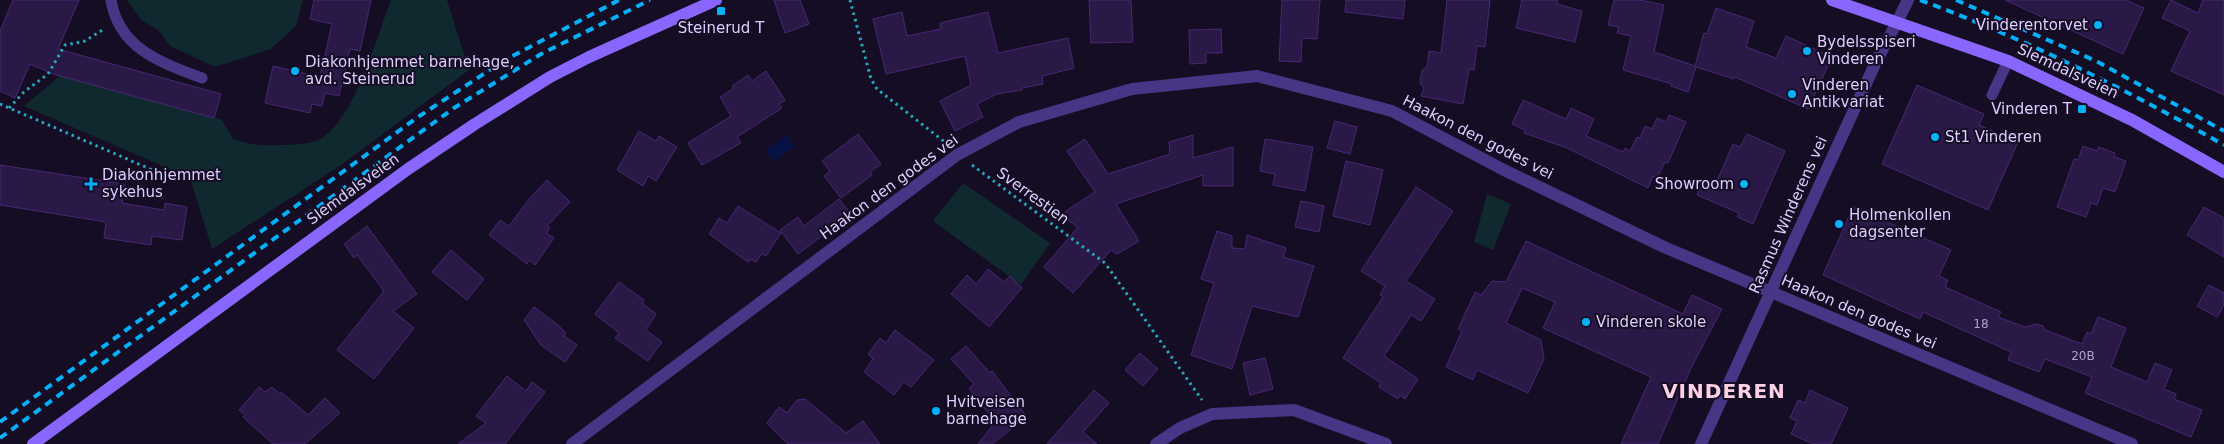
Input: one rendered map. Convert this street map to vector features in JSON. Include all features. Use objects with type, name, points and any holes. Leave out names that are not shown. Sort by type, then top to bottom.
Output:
[{"type":"main road","name":"Slemdalsveien","points":[[33,444],[400,175],[483,119],[588,57],[716,0]]},
{"type":"main road","name":"Slemdalsveien","points":[[1832,0],[2008,61],[2132,120],[2224,172]]},
{"type":"street","name":"Rasmus Winderens vei","points":[[1701,444],[1872,70],[1908,0]]},
{"type":"street","name":"Haakon den godes vei","points":[[572,444],[957,155],[1019,122],[1132,89],[1257,76],[1392,111],[1504,170],[1664,247],[2132,444]]},
{"type":"street","points":[[1156,444],[1180,428],[1212,414],[1294,410],[1386,444]]},
{"type":"lane","points":[[112,0],[118,20],[134,46],[146,54],[202,78]]},
{"type":"lane","points":[[1992,95],[2008,61]]},
{"type":"path","name":"Sverrestien","points":[[850,0],[868,70],[876,89],[948,145],[957,155],[1105,262],[1212,414]]},
{"type":"path","points":[[9,108],[24,92],[48,74],[66,45],[85,41],[118,20]]},
{"type":"path","points":[[0,104],[171,178]]},
{"type":"green space","points":[[127,0],[303,0],[296,26],[271,49],[215,67],[170,46],[158,30],[141,20]]},
{"type":"green space","points":[[391,0],[447,0],[469,70],[341,165],[212,249],[190,178],[24,106],[61,75],[222,120],[233,139],[239,141],[269,145],[312,142],[320,139],[332,130],[354,97]]},
{"type":"green space","points":[[963,183],[1050,243],[1021,285],[933,221]]},
{"type":"green space","points":[[1487,194],[1511,204],[1493,250],[1474,242]]},
{"type":"shaded area","points":[[787,135],[795,147],[774,161],[766,150]]},
{"type":"building","points":[[13,0],[79,0],[58,49],[221,94],[214,118],[53,74],[30,64],[15,98],[0,91],[0,31]]},
{"type":"building","points":[[314,0],[371,0],[360,51],[350,49],[339,96],[325,93],[322,106],[312,104],[310,113],[265,103],[273,66],[320,77],[332,24],[310,19]]},
{"type":"building","points":[[774,0],[800,0],[809,24],[785,33]]},
{"type":"building","points":[[1089,0],[1131,0],[1133,42],[1091,43]]},
{"type":"building","points":[[1282,0],[1320,0],[1317,39],[1302,38],[1301,62],[1279,61]]},
{"type":"building","points":[[1346,0],[1405,0],[1403,19],[1345,12]]},
{"type":"building","points":[[1447,0],[1490,0],[1485,47],[1477,46],[1474,70],[1469,69],[1463,104],[1421,96],[1424,88],[1420,83],[1422,70],[1427,67],[1429,51],[1441,53]]},
{"type":"building","points":[[1522,0],[1558,0],[1557,4],[1582,11],[1575,42],[1516,28]]},
{"type":"building","points":[[1614,0],[1640,0],[1664,5],[1654,52],[1695,66],[1704,33],[1707,34],[1716,8],[1754,21],[1746,47],[1776,58],[1786,36],[1832,57],[1808,109],[1735,77],[1734,79],[1696,67],[1688,92],[1671,86],[1672,84],[1623,70],[1631,36],[1617,33],[1619,27],[1608,25]]},
{"type":"building","name":"Vinderentorvet","points":[[2005,0],[2126,0],[2144,8],[2123,54]]},
{"type":"building","points":[[2171,0],[2198,13],[2203,0],[2224,0],[2224,95],[2171,71],[2190,31],[2162,18]]},
{"type":"building","points":[[902,12],[907,36],[941,29],[940,23],[988,12],[998,53],[1068,38],[1074,68],[1042,76],[1043,84],[997,94],[977,104],[983,117],[955,131],[940,101],[971,85],[965,56],[886,74],[873,19]]},
{"type":"building","points":[[1221,29],[1222,53],[1206,53],[1206,63],[1190,64],[1189,30]]},
{"type":"building","points":[[766,71],[785,100],[779,104],[782,108],[737,137],[741,143],[702,165],[688,143],[731,116],[720,97],[734,88],[732,86],[748,75],[752,81]]},
{"type":"building","points":[[1917,85],[1984,114],[1979,125],[2018,142],[1988,210],[1882,164]]},
{"type":"building","points":[[1523,100],[1566,119],[1571,108],[1594,119],[1586,136],[1623,152],[1625,148],[1630,151],[1637,137],[1640,138],[1645,126],[1652,129],[1657,118],[1666,122],[1669,115],[1686,122],[1668,163],[1665,162],[1657,178],[1653,176],[1648,188],[1567,148],[1524,133],[1525,130],[1512,124]]},
{"type":"building","points":[[1335,121],[1357,127],[1350,154],[1327,148]]},
{"type":"building","points":[[639,131],[656,141],[659,136],[677,147],[656,181],[648,176],[643,186],[617,170]]},
{"type":"building","points":[[858,134],[881,164],[870,172],[872,175],[841,198],[824,176],[830,171],[822,161]]},
{"type":"building","points":[[1747,134],[1785,151],[1753,224],[1737,217],[1739,213],[1697,195],[1705,178],[1716,183],[1733,144],[1740,147]]},
{"type":"building","points":[[1193,135],[1193,158],[1233,147],[1233,186],[1203,186],[1203,175],[1116,204],[1139,241],[1117,254],[1111,250],[1073,293],[1044,267],[1078,227],[1060,215],[1095,192],[1067,151],[1085,139],[1108,174],[1170,154],[1169,142]]},
{"type":"building","points":[[1265,139],[1313,147],[1305,191],[1273,185],[1275,174],[1260,171]]},
{"type":"building","points":[[2083,146],[2097,151],[2099,147],[2115,153],[2114,157],[2126,161],[2115,192],[2103,188],[2097,205],[2091,203],[2086,217],[2057,207],[2074,159],[2078,160]]},
{"type":"building","points":[[1346,161],[1383,170],[1370,225],[1333,216]]},
{"type":"building","points":[[0,165],[124,184],[122,203],[164,210],[165,203],[187,207],[182,240],[152,236],[151,245],[104,238],[106,222],[0,205]]},
{"type":"building","points":[[547,180],[570,202],[547,226],[550,228],[546,233],[554,238],[535,265],[529,260],[527,264],[489,235],[500,220],[509,226],[530,198]]},
{"type":"building","points":[[1416,187],[1453,211],[1406,281],[1435,299],[1421,321],[1411,315],[1384,356],[1418,379],[1405,399],[1400,395],[1398,399],[1379,387],[1381,383],[1343,358],[1383,297],[1380,295],[1385,286],[1361,271]]},
{"type":"building","points":[[839,199],[851,214],[798,254],[780,230],[798,217],[804,226]]},
{"type":"building","points":[[1301,201],[1324,206],[1319,232],[1295,227]]},
{"type":"building","points":[[738,206],[781,233],[766,256],[764,254],[760,256],[756,262],[750,259],[748,262],[709,234],[719,218],[727,223]]},
{"type":"building","points":[[1853,207],[1951,250],[1939,276],[1948,280],[1945,287],[2001,312],[1998,317],[2025,327],[2037,324],[2043,326],[2045,330],[2082,344],[2087,332],[2091,334],[2098,317],[2126,328],[2111,367],[2147,382],[2155,363],[2172,370],[2164,389],[2176,394],[2174,399],[2202,410],[2191,437],[2085,393],[2092,377],[2045,359],[2039,372],[2008,360],[2011,352],[1923,312],[1920,319],[1823,275]]},
{"type":"building","points":[[2204,207],[2224,218],[2224,257],[2187,235]]},
{"type":"building","points":[[367,226],[417,294],[393,311],[414,328],[374,379],[337,350],[384,291],[357,255],[354,258],[344,244]]},
{"type":"building","points":[[1217,231],[1232,236],[1232,248],[1245,249],[1247,235],[1286,248],[1283,257],[1314,266],[1298,317],[1252,306],[1232,369],[1191,355],[1214,283],[1201,279]]},
{"type":"building","points":[[1526,241],[1683,314],[1692,295],[1722,309],[1691,368],[1658,444],[1621,444],[1651,377],[1543,328],[1555,302],[1522,288],[1506,323],[1541,340],[1544,359],[1528,393],[1477,370],[1473,380],[1446,367],[1462,331],[1458,329],[1475,292],[1481,295],[1492,281],[1506,282]]},
{"type":"building","points":[[451,250],[484,279],[467,300],[432,272]]},
{"type":"building","points":[[988,269],[1004,282],[1010,276],[1022,288],[989,327],[951,294],[967,275],[976,284]]},
{"type":"building","points":[[619,282],[644,300],[642,303],[656,314],[646,330],[662,342],[648,361],[615,338],[619,333],[595,314]]},
{"type":"building","points":[[2209,285],[2224,293],[2224,305],[2217,317],[2197,306]]},
{"type":"building","points":[[534,307],[558,325],[566,333],[564,336],[577,345],[565,362],[541,345],[524,320]]},
{"type":"building","points":[[895,330],[934,360],[911,387],[904,382],[894,395],[864,372],[873,359],[868,354],[880,338],[886,343]]},
{"type":"building","points":[[966,346],[990,373],[992,371],[1027,417],[992,444],[978,444],[995,422],[969,388],[974,384],[951,359]]},
{"type":"building","points":[[1140,353],[1158,369],[1143,386],[1125,370]]},
{"type":"building","points":[[1265,358],[1273,389],[1250,395],[1243,363]]},
{"type":"building","points":[[507,376],[526,391],[532,382],[545,392],[505,444],[458,444],[486,423],[476,416]]},
{"type":"building","points":[[259,387],[265,392],[272,387],[280,394],[281,392],[308,415],[325,398],[340,413],[305,444],[273,444],[243,417],[245,415],[239,410]]},
{"type":"building","points":[[1094,390],[1109,403],[1083,432],[1097,444],[1047,444]]},
{"type":"building","points":[[1810,390],[1848,408],[1831,444],[1813,444],[1791,434],[1797,421],[1790,418],[1798,400],[1805,403]]},
{"type":"building","points":[[805,399],[846,433],[863,421],[880,444],[788,444],[767,423],[779,407],[787,413],[797,400]]},
{"type":"railway","points":[[0,422],[418,117],[505,60],[619,0]]},
{"type":"railway","points":[[0,438],[454,108],[541,54],[650,0]]},
{"type":"railway","points":[[1920,0],[1999,31],[2075,66],[2224,145]]},
{"type":"railway","points":[[1956,0],[2096,61],[2224,131]]},
{"type":"place","name":"Steinerud T","points":[[721,11]]},
{"type":"place","name":"Vinderentorvet","points":[[2098,25]]},
{"type":"place","name":"Bydelsspiseri Vinderen","points":[[1807,51]]},
{"type":"place","name":"Diakonhjemmet barnehage, avd. Steinerud","points":[[295,71]]},
{"type":"place","name":"Vinderen Antikvariat","points":[[1792,94]]},
{"type":"place","name":"Vinderen T","points":[[2082,109]]},
{"type":"place","name":"St1 Vinderen","points":[[1935,137]]},
{"type":"place","name":"Diakonhjemmet sykehus","points":[[91,184]]},
{"type":"place","name":"Showroom","points":[[1744,184]]},
{"type":"place","name":"Holmenkollen dagsenter","points":[[1839,224]]},
{"type":"place","name":"Vinderen skole","points":[[1586,322]]},
{"type":"place","name":"Hvitveisen barnehage","points":[[936,411]]},
{"type":"district","name":"VINDEREN","points":[[1724,391]]}]
